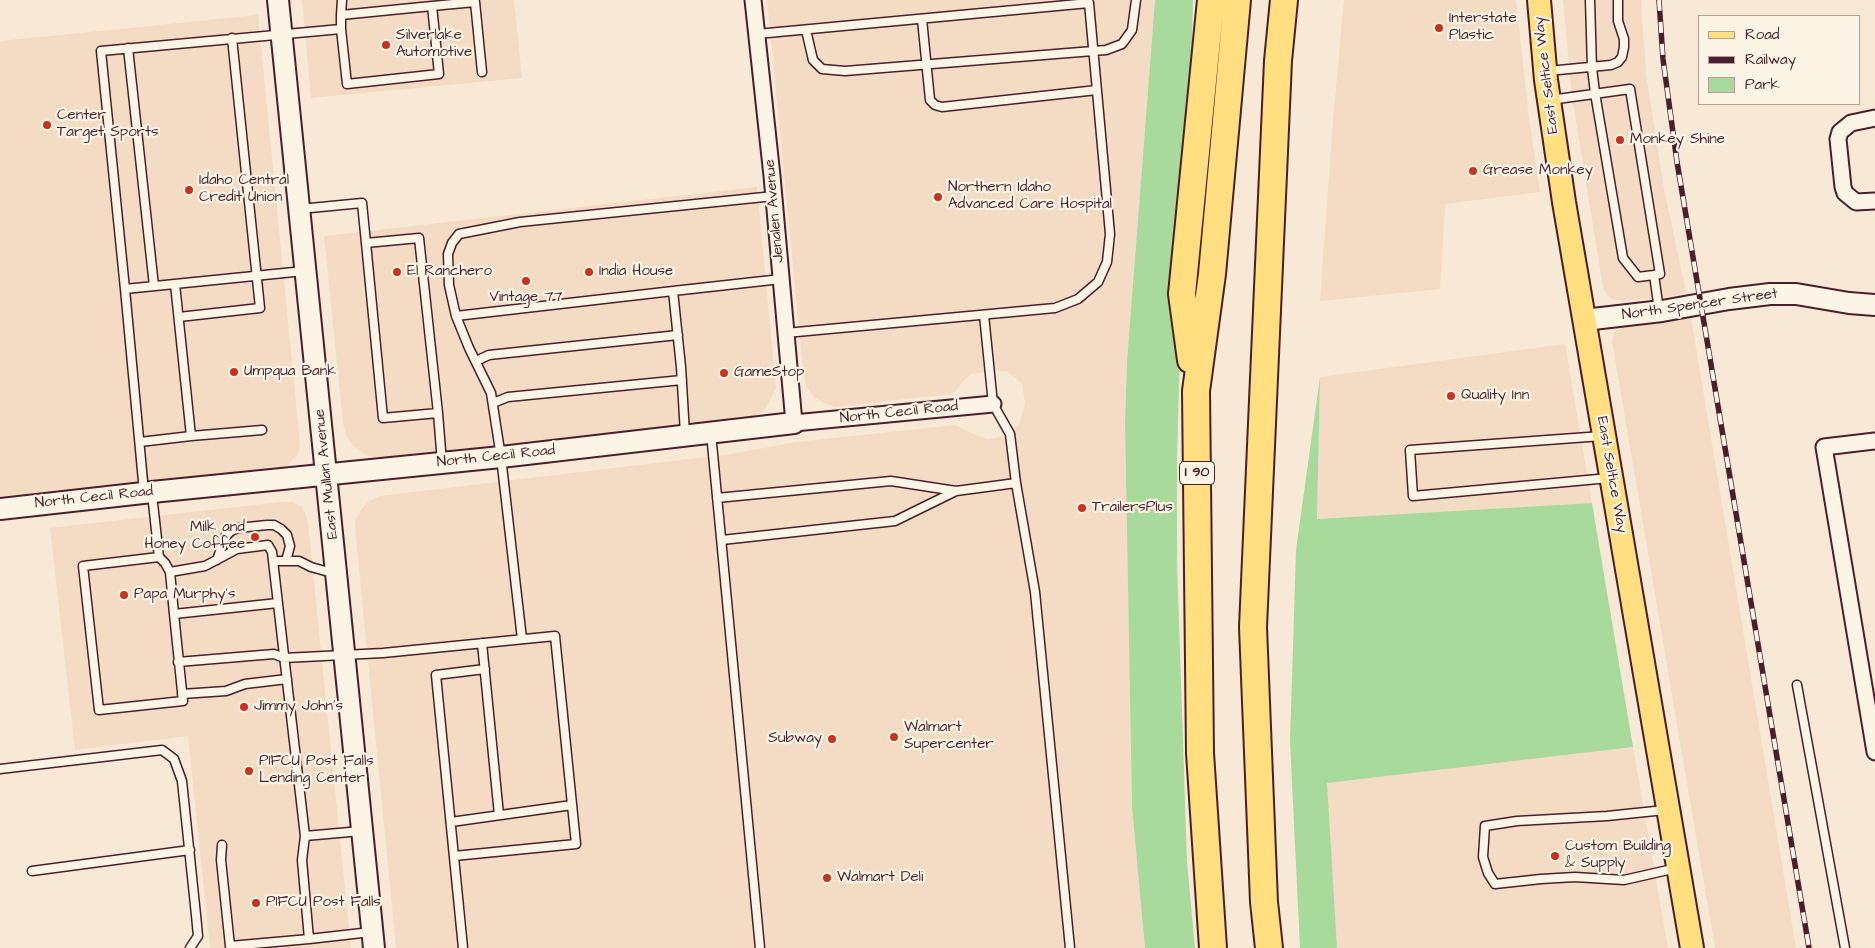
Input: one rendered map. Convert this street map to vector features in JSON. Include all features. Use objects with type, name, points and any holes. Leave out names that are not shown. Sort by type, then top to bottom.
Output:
[{"type":"highway","points":[[1196,390],[1182,294],[1211,0]]},
{"type":"highway","name":"I 90","points":[[1213,948],[1200,753],[1196,390],[1212,274],[1236,0]]},
{"type":"highway","points":[[1268,948],[1264,902],[1253,628],[1278,61],[1284,0]]},
{"type":"highway","points":[[1278,61],[1291,0]]},
{"type":"main road","name":"East Seltice Way","points":[[1539,0],[1549,100],[1584,320],[1692,948]]},
{"type":"street","name":"East Mullan Avenue","points":[[278,0],[373,940]]},
{"type":"street","name":"Jenalen Avenue","points":[[753,0],[774,196],[794,423]]},
{"type":"street","points":[[1875,118],[1851,122],[1840,132],[1838,140],[1845,193],[1856,202],[1875,201]]},
{"type":"street","name":"North Spencer Street","points":[[1584,320],[1659,311],[1729,299],[1783,294],[1808,295],[1849,303],[1875,305]]},
{"type":"street","name":"North Cecil Road","points":[[0,509],[148,492],[501,457],[794,423],[993,404]]},
{"type":"street","points":[[1875,441],[1824,447],[1875,752]]},
{"type":"lane","points":[[342,0],[341,29],[347,84],[439,74],[432,6]]},
{"type":"lane","points":[[1014,0],[1015,10]]},
{"type":"lane","points":[[806,30],[813,60],[822,70],[845,71],[1106,50],[1122,44],[1132,30],[1136,0]]},
{"type":"lane","points":[[1549,100],[1595,93],[1630,88],[1660,274],[1638,277],[1623,258],[1595,93],[1592,68],[1590,0]]},
{"type":"lane","points":[[1545,71],[1592,68],[1618,62],[1623,53],[1624,39],[1618,21],[1618,0]]},
{"type":"lane","points":[[341,16],[474,2],[482,72]]},
{"type":"lane","points":[[757,34],[1089,2],[1110,234],[1107,262],[1098,282],[1078,299],[1055,308],[786,332]]},
{"type":"lane","points":[[922,19],[930,100],[935,105],[942,106],[1097,90]]},
{"type":"lane","points":[[158,557],[83,566],[99,710],[183,701],[170,572],[165,563],[158,557],[140,442],[101,51],[341,29]]},
{"type":"lane","points":[[179,317],[260,308],[232,38]]},
{"type":"lane","points":[[128,48],[154,286]]},
{"type":"lane","points":[[522,639],[493,403],[491,393],[461,331],[456,316],[449,285],[448,254],[452,243],[460,234],[520,222],[774,196]]},
{"type":"lane","points":[[300,209],[362,204],[383,418],[438,412]]},
{"type":"lane","points":[[366,243],[419,238],[442,463]]},
{"type":"lane","points":[[125,289],[306,270]]},
{"type":"lane","points":[[1654,275],[1659,311]]},
{"type":"lane","points":[[456,316],[781,279]]},
{"type":"lane","points":[[175,284],[191,436]]},
{"type":"lane","points":[[673,291],[682,380],[685,436]]},
{"type":"lane","points":[[984,315],[993,404],[1010,434],[1016,483],[1035,592],[1070,948]]},
{"type":"lane","points":[[476,361],[489,355],[678,335]]},
{"type":"lane","points":[[493,403],[508,397],[682,380]]},
{"type":"lane","points":[[140,442],[262,430]]},
{"type":"lane","points":[[711,433],[760,948]]},
{"type":"lane","points":[[1604,436],[1410,450],[1413,496],[1611,478]]},
{"type":"lane","points":[[717,498],[891,480],[956,491],[1016,483]]},
{"type":"lane","points":[[722,540],[895,521],[956,491]]},
{"type":"lane","points":[[217,560],[225,537],[231,531],[238,528],[274,525],[287,535],[290,546],[286,561]]},
{"type":"lane","points":[[170,572],[206,566],[237,549],[268,545],[272,552],[305,836],[302,860],[309,939]]},
{"type":"lane","points":[[273,561],[299,561],[311,567],[337,574]]},
{"type":"lane","points":[[174,614],[278,603]]},
{"type":"lane","points":[[178,662],[274,654],[284,658],[383,654],[555,636],[576,844],[454,856]]},
{"type":"lane","points":[[482,643],[499,816]]},
{"type":"lane","points":[[463,948],[436,675],[485,669]]},
{"type":"lane","points":[[182,694],[226,691],[244,684],[286,679]]},
{"type":"lane","points":[[1797,685],[1845,948]]},
{"type":"lane","points":[[0,769],[162,750],[174,759],[182,782],[198,936],[190,948]]},
{"type":"lane","points":[[451,822],[572,805]]},
{"type":"lane","points":[[1668,809],[1607,816],[1517,820],[1485,826],[1483,857],[1488,873],[1495,884],[1575,877],[1624,880],[1679,868]]},
{"type":"lane","points":[[305,836],[363,831]]},
{"type":"lane","points":[[222,844],[221,860],[230,946],[309,939],[373,940]]},
{"type":"lane","points":[[32,871],[190,850]]},
{"type":"shaded area","points":[[302,0],[514,0],[522,78],[311,98]]},
{"type":"shaded area","points":[[767,0],[1155,0],[1127,361],[1125,423],[1132,807],[1145,948],[396,948],[355,522],[361,510],[369,501],[380,496],[731,454],[797,442],[955,425],[988,439],[1006,436],[1020,422],[1025,403],[1022,384],[1007,372],[995,370],[971,374],[951,394],[835,407],[814,397],[806,386]]},
{"type":"shaded area","points":[[1344,0],[1516,0],[1529,118],[1540,192],[1445,204],[1440,289],[1320,301]]},
{"type":"shaded area","points":[[1563,0],[1641,0],[1646,74],[1664,189],[1686,292],[1674,296],[1623,301],[1612,299],[1606,294],[1603,287],[1572,97]]},
{"type":"shaded area","points":[[258,15],[300,444],[298,454],[287,466],[276,469],[0,498],[0,41]]},
{"type":"shaded area","points":[[757,187],[776,388],[766,408],[760,413],[751,417],[384,458],[373,457],[363,453],[352,445],[346,436],[343,423],[324,236]]},
{"type":"shaded area","points":[[1691,318],[1796,948],[1715,948],[1612,341],[1615,331],[1627,326]]},
{"type":"shaded area","points":[[1565,344],[1592,503],[1317,519],[1320,377]]},
{"type":"shaded area","points":[[293,502],[301,507],[308,523],[351,948],[210,948],[188,736],[75,750],[50,528]]},
{"type":"shaded area","points":[[1633,747],[1668,948],[1337,948],[1325,783]]},
{"type":"green space","points":[[1155,0],[1193,0],[1190,132],[1183,243],[1177,462],[1177,562],[1187,862],[1195,948],[1145,948],[1132,807],[1125,423],[1127,361]]},
{"type":"green space","points":[[1320,377],[1317,519],[1592,503],[1633,747],[1327,783],[1337,948],[1300,948],[1290,741],[1296,550]]},
{"type":"railway","points":[[1659,0],[1663,59],[1677,162],[1809,948]]},
{"type":"place","name":"Interstate Plastic","points":[[1439,28]]},
{"type":"place","name":"Silverlake Automotive","points":[[386,45]]},
{"type":"place","name":"Center Target Sports","points":[[47,125]]},
{"type":"place","name":"Monkey Shine","points":[[1620,140]]},
{"type":"place","name":"Grease Monkey","points":[[1473,171]]},
{"type":"place","name":"Idaho Central Credit Union","points":[[189,190]]},
{"type":"place","name":"Northern Idaho Advanced Care Hospital","points":[[938,197]]},
{"type":"place","name":"El Ranchero","points":[[397,272]]},
{"type":"place","name":"India House","points":[[589,272]]},
{"type":"place","name":"Vintage 77","points":[[526,281]]},
{"type":"place","name":"Umpqua Bank","points":[[234,372]]},
{"type":"place","name":"GameStop","points":[[724,373]]},
{"type":"place","name":"Quality Inn","points":[[1451,396]]},
{"type":"place","name":"TrailersPlus","points":[[1082,508]]},
{"type":"place","name":"Milk and Honey Coffee","points":[[255,537]]},
{"type":"place","name":"Papa Murphy's","points":[[124,595]]},
{"type":"place","name":"Jimmy John's","points":[[244,707]]},
{"type":"place","name":"Walmart Supercenter","points":[[894,737]]},
{"type":"place","name":"Subway","points":[[832,739]]},
{"type":"place","name":"P1FCU Post Falls Lending Center","points":[[249,771]]},
{"type":"place","name":"Custom Building & Supply","points":[[1555,856]]},
{"type":"place","name":"Walmart Deli","points":[[827,878]]},
{"type":"place","name":"P1FCU Post Falls","points":[[256,903]]}]
